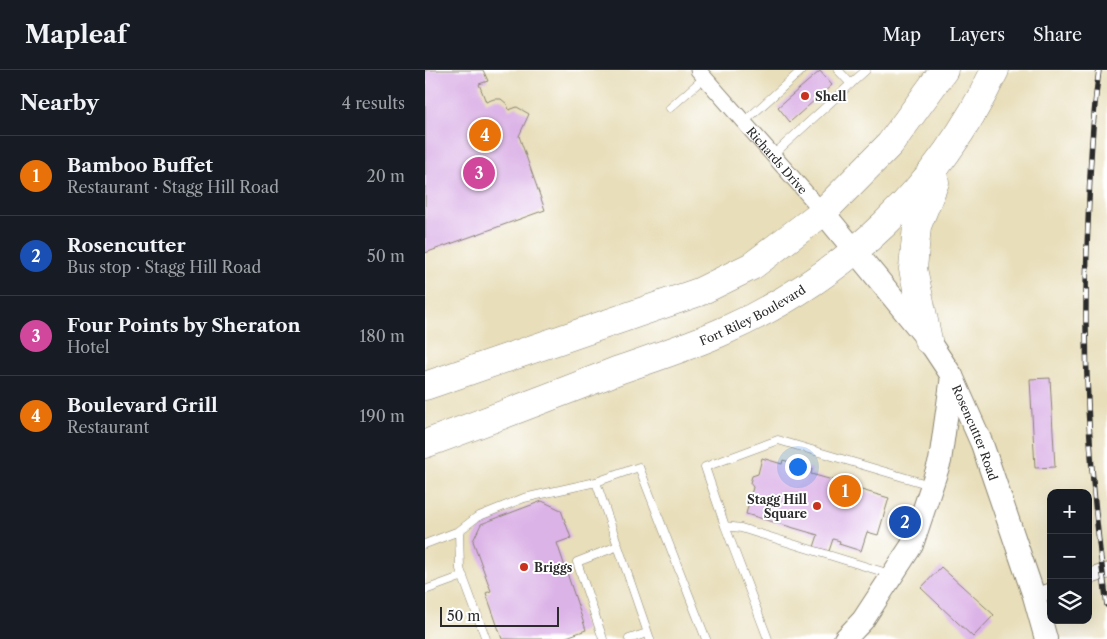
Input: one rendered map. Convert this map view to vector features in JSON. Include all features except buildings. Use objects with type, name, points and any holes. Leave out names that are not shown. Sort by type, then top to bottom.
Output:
[{"type":"highway","points":[[425,386],[699,292],[751,266],[823,212],[890,144],[944,70]]},
{"type":"highway","name":"Fort Riley Boulevard","points":[[425,444],[726,330],[789,297],[856,251],[904,207],[950,150],[983,96],[995,70]]},
{"type":"highway","points":[[928,340],[913,269],[917,226],[950,150]]},
{"type":"street","name":"Richards Drive","points":[[702,74],[856,251]]},
{"type":"street","name":"Rosencutter Road","points":[[856,251],[928,340],[952,376],[982,444],[1042,594],[1046,639]]},
{"type":"street","points":[[845,639],[863,620],[912,545],[940,461],[952,376]]},
{"type":"street","points":[[1092,577],[1107,571]]},
{"type":"lane","points":[[744,122],[802,70]]},
{"type":"lane","points":[[838,70],[851,84]]},
{"type":"lane","points":[[773,155],[866,70]]},
{"type":"lane","points":[[670,108],[702,74]]},
{"type":"lane","points":[[768,639],[725,526],[705,467],[778,440],[932,485]]},
{"type":"lane","points":[[425,544],[459,531],[477,517],[524,498],[596,482],[639,467],[706,639]]},
{"type":"lane","points":[[596,482],[649,636],[629,639]]},
{"type":"lane","points":[[725,526],[741,528],[892,575]]},
{"type":"lane","points":[[459,531],[460,569],[486,639]]},
{"type":"lane","points":[[603,639],[577,562],[618,546]]},
{"type":"lane","points":[[425,590],[463,576]]},
{"type":"railway","points":[[1099,70],[1091,166],[1086,272],[1086,320],[1091,463],[1107,605]]},
{"type":"place","name":"Shell","points":[[805,96]]},
{"type":"place","name":"Boulevard Grill","points":[[485,135]]},
{"type":"place","name":"Four Points by Sheraton","points":[[479,173]]},
{"type":"place","name":"Bamboo Buffet","points":[[845,491]]},
{"type":"place","name":"Stagg Hill Square","points":[[817,506]]},
{"type":"place","name":"Rosencutter","points":[[905,522]]},
{"type":"place","name":"Briggs","points":[[524,567]]}]
